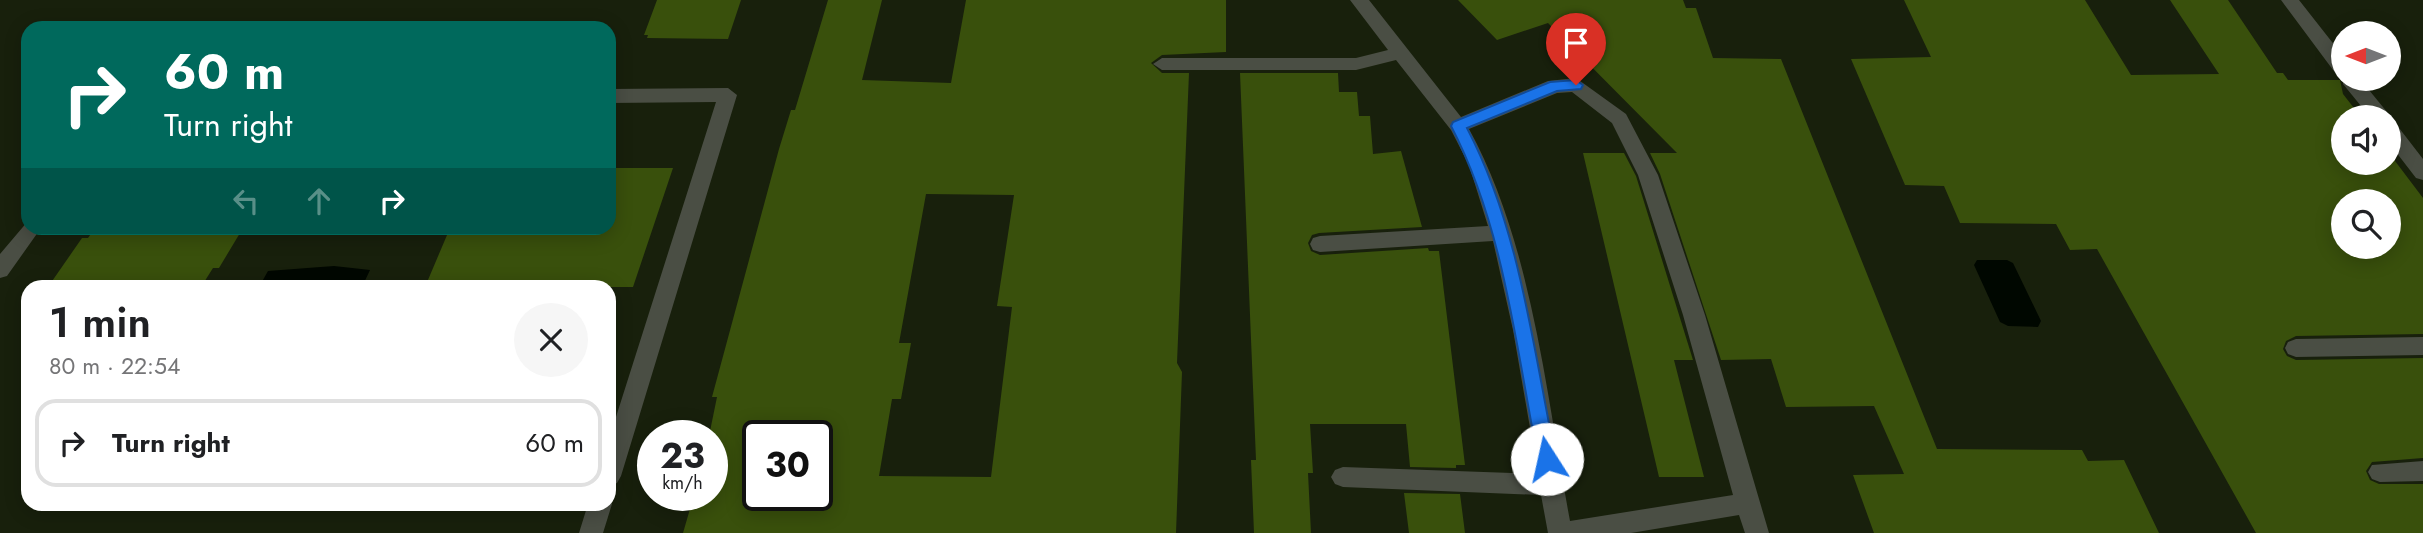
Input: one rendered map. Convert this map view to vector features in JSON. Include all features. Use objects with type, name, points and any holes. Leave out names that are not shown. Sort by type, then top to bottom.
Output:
[{"type":"street","points":[[1359,0],[1458,126],[1479,165],[1500,233],[1524,330],[1562,533],[1746,503]]},
{"type":"street","points":[[2290,0],[2331,53]]},
{"type":"street","points":[[1162,64],[1356,64],[1401,53]]},
{"type":"street","points":[[1458,126],[1555,86],[1576,85],[1619,119],[1648,175],[1694,315],[1746,503],[1757,533]]},
{"type":"street","points":[[2359,91],[2371,105]]},
{"type":"street","points":[[616,96],[728,94],[616,454]]},
{"type":"street","points":[[2401,145],[2423,173]]},
{"type":"street","points":[[1320,244],[1500,233]]},
{"type":"street","points":[[0,270],[26,235]]},
{"type":"street","points":[[2296,348],[2423,346]]},
{"type":"street","points":[[2380,472],[2423,471]]},
{"type":"street","points":[[1343,477],[1552,485]]},
{"type":"street","points":[[591,533],[598,511]]},
{"type":"shaded area","points":[[1977,260],[2007,260],[2013,263],[2041,321],[2038,327],[2008,326],[2000,322],[1974,265]]},
{"type":"shaded area","points":[[334,266],[370,270],[365,280],[263,280],[268,271]]},
{"type":"building","points":[[657,0],[741,0],[728,39],[647,38],[648,35],[644,35]]},
{"type":"building","points":[[828,0],[882,0],[862,80],[951,83],[966,0],[1226,0],[1226,52],[1162,55],[1151,63],[1162,73],[1189,73],[1177,363],[1182,372],[1176,533],[683,533],[689,511],[728,511],[728,420],[712,420],[717,397],[712,397],[791,110],[795,110]],"holes":[[[926,194],[1014,195],[997,306],[1012,307],[991,477],[879,476],[892,399],[901,399],[911,343],[899,343]]]},
{"type":"building","points":[[1458,0],[1683,0],[1686,8],[1696,8],[1713,58],[1781,59],[1937,449],[2082,450],[2088,461],[2124,460],[2159,533],[1874,533],[1853,475],[1904,474],[1874,406],[1786,407],[1771,359],[1721,360],[1660,174],[1650,153],[1677,153],[1548,23],[1497,40]]},
{"type":"building","points":[[1904,0],[2085,0],[2131,75],[2219,74],[2170,0],[2228,0],[2277,73],[2283,73],[2288,80],[2331,80],[2331,91],[2342,91],[2352,105],[2331,105],[2331,175],[2401,175],[2401,169],[2423,198],[2423,334],[2296,336],[2286,341],[2283,349],[2287,356],[2296,360],[2423,358],[2423,458],[2372,462],[2366,471],[2370,480],[2379,484],[2423,484],[2423,533],[2256,533],[2097,249],[2070,250],[2056,224],[1960,223],[1944,186],[1905,185],[1851,59],[1931,57]]},
{"type":"building","points":[[1240,73],[1338,73],[1339,92],[1357,92],[1359,116],[1370,116],[1373,154],[1401,151],[1422,227],[1319,233],[1312,235],[1308,243],[1311,251],[1320,255],[1428,248],[1429,251],[1439,251],[1465,465],[1456,465],[1456,468],[1410,467],[1406,424],[1310,424],[1313,473],[1308,473],[1311,533],[1254,533],[1251,460],[1256,460]]},
{"type":"building","points":[[1583,153],[1624,153],[1636,176],[1693,360],[1674,360],[1704,477],[1659,477]]},
{"type":"building","points":[[616,168],[673,168],[633,287],[616,287],[616,280],[428,280],[447,235],[616,235]]},
{"type":"building","points":[[90,235],[239,235],[219,268],[213,268],[205,280],[53,280],[82,238]]},
{"type":"building","points":[[1404,493],[1460,494],[1465,533],[1409,533]]},
{"type":"route","points":[[1547,459],[1524,330],[1504,244],[1479,165],[1458,126],[1555,86],[1576,85]]}]
